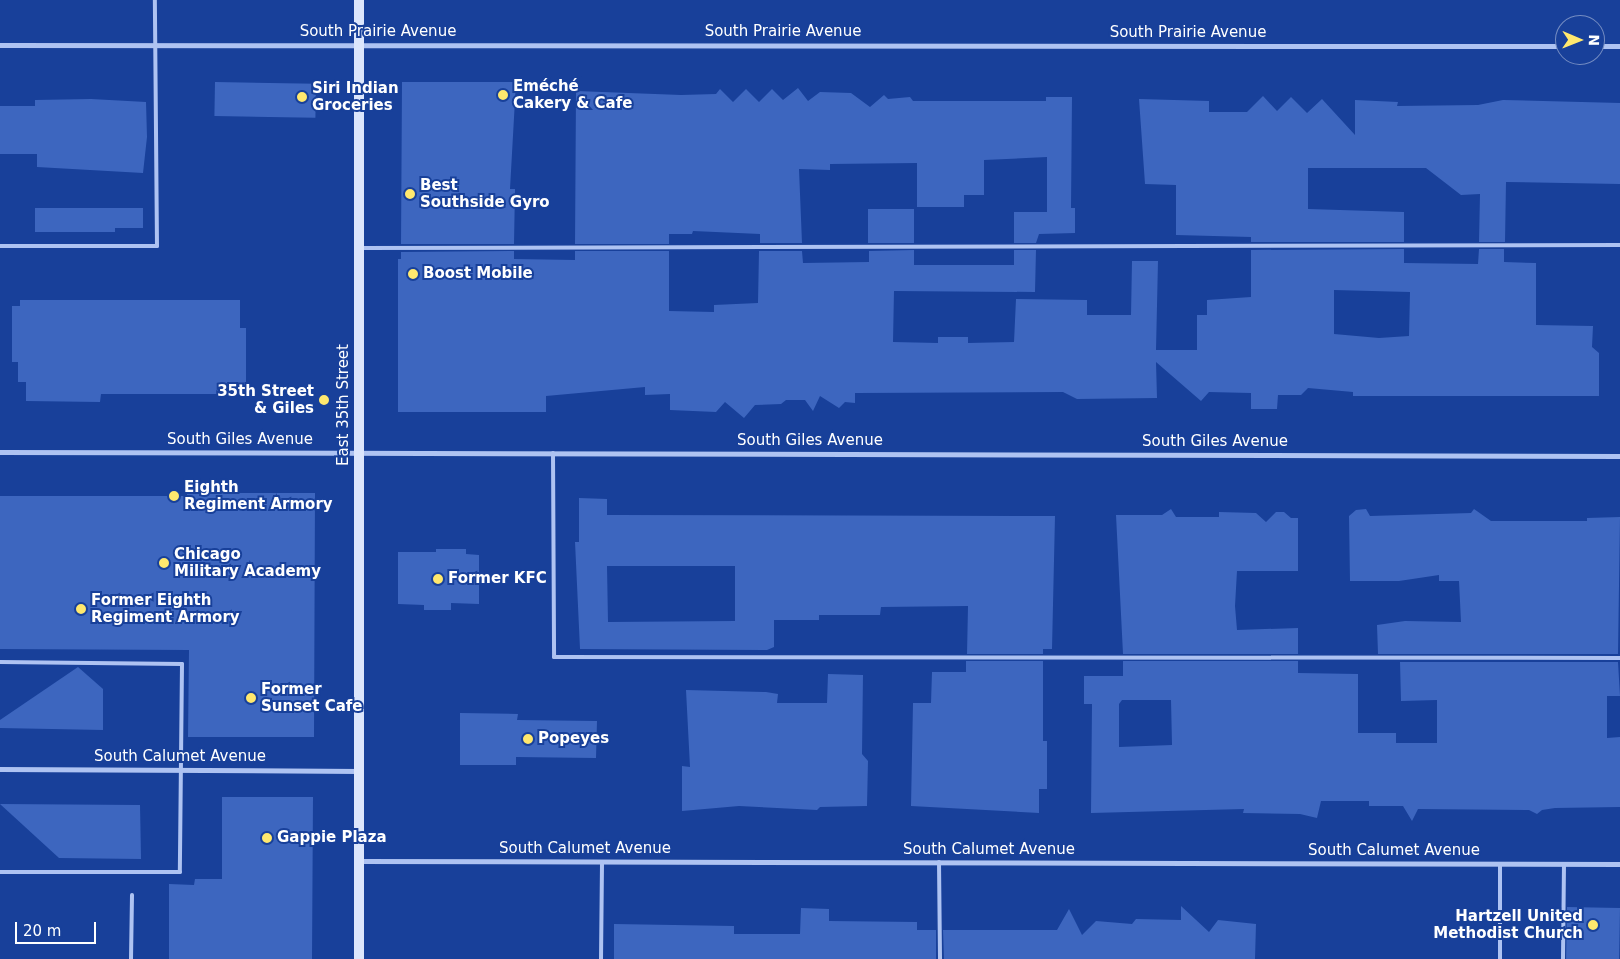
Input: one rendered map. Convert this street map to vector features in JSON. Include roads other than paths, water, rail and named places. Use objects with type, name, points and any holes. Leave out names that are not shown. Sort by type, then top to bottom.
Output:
[{"type":"main road","name":"East 35th Street","points":[[359,0],[359,959]]},
{"type":"street","name":"South Prairie Avenue","points":[[0,45],[1555,46]]},
{"type":"street","points":[[1605,46],[1620,46]]},
{"type":"street","name":"South Giles Avenue","points":[[0,452],[1620,456]]},
{"type":"street","name":"South Calumet Avenue","points":[[0,769],[359,771]]},
{"type":"street","name":"South Calumet Avenue","points":[[359,861],[1620,864]]},
{"type":"lane","points":[[0,246],[157,246],[155,0]]},
{"type":"lane","points":[[359,248],[1620,244]]},
{"type":"lane","points":[[553,453],[554,657],[1620,658]]},
{"type":"lane","points":[[0,662],[182,664],[180,872],[0,872]]},
{"type":"lane","points":[[601,959],[602,862]]},
{"type":"lane","points":[[939,862],[940,959]]},
{"type":"lane","points":[[1500,864],[1500,959]]},
{"type":"lane","points":[[1563,959],[1564,864]]},
{"type":"lane","points":[[131,959],[132,895]]},
{"type":"place","name":"Eméché Cakery & Cafe","points":[[503,95]]},
{"type":"place","name":"Siri Indian Groceries","points":[[302,97]]},
{"type":"place","name":"Best Southside Gyro","points":[[410,194]]},
{"type":"place","name":"Boost Mobile","points":[[413,274]]},
{"type":"place","name":"35th Street & Giles","points":[[324,400]]},
{"type":"place","name":"Eighth Regiment Armory","points":[[174,496]]},
{"type":"place","name":"Chicago Military Academy","points":[[164,563]]},
{"type":"place","name":"Former KFC","points":[[438,579]]},
{"type":"place","name":"Former Eighth Regiment Armory","points":[[81,609]]},
{"type":"place","name":"Former Sunset Cafe","points":[[251,698]]},
{"type":"place","name":"Popeyes","points":[[528,739]]},
{"type":"place","name":"Gappie Plaza","points":[[267,838]]},
{"type":"place","name":"Hartzell United Methodist Church","points":[[1593,925]]}]
